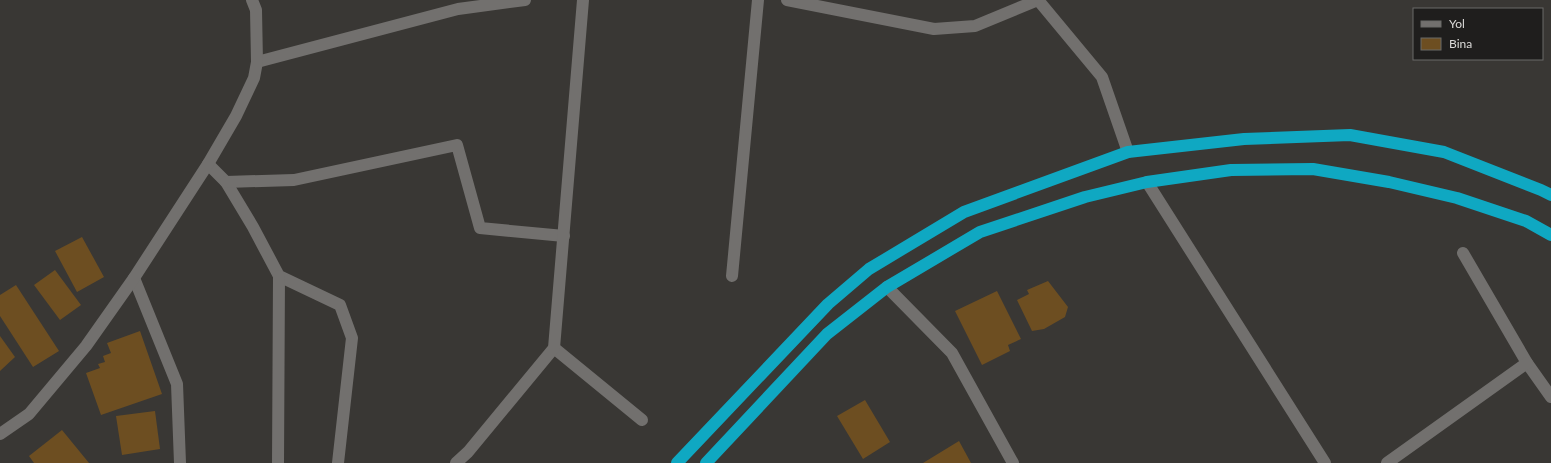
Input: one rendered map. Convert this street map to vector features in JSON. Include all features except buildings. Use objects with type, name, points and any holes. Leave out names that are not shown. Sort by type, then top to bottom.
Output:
[{"type":"highway","points":[[677,463],[828,304],[869,269],[964,212],[1128,152],[1244,139],[1350,135],[1444,152],[1551,195]]},
{"type":"highway","points":[[706,463],[827,334],[887,287],[980,232],[1085,197],[1147,182],[1231,170],[1313,169],[1389,182],[1457,198],[1526,221],[1551,235]]},
{"type":"street","points":[[0,434],[29,414],[86,346],[134,278],[208,164],[236,116],[254,78],[257,62],[256,10],[252,0]]},
{"type":"street","points":[[257,62],[458,9],[525,0]]},
{"type":"street","points":[[456,463],[468,452],[554,348],[582,0]]},
{"type":"street","points":[[732,276],[758,0]]},
{"type":"street","points":[[787,0],[934,29],[975,26],[1038,0],[1102,77],[1128,152]]},
{"type":"street","points":[[226,182],[294,180],[457,145],[480,228],[564,236]]},
{"type":"street","points":[[208,164],[226,182],[253,227],[279,276],[278,463]]},
{"type":"street","points":[[1147,182],[1325,463]]},
{"type":"street","points":[[1463,253],[1527,363],[1551,397]]},
{"type":"street","points":[[279,276],[340,305],[352,338],[338,463]]},
{"type":"street","points":[[134,278],[177,384],[180,463]]},
{"type":"street","points":[[887,287],[952,353],[1013,463]]},
{"type":"street","points":[[554,348],[642,420]]},
{"type":"street","points":[[1387,463],[1527,363]]}]
